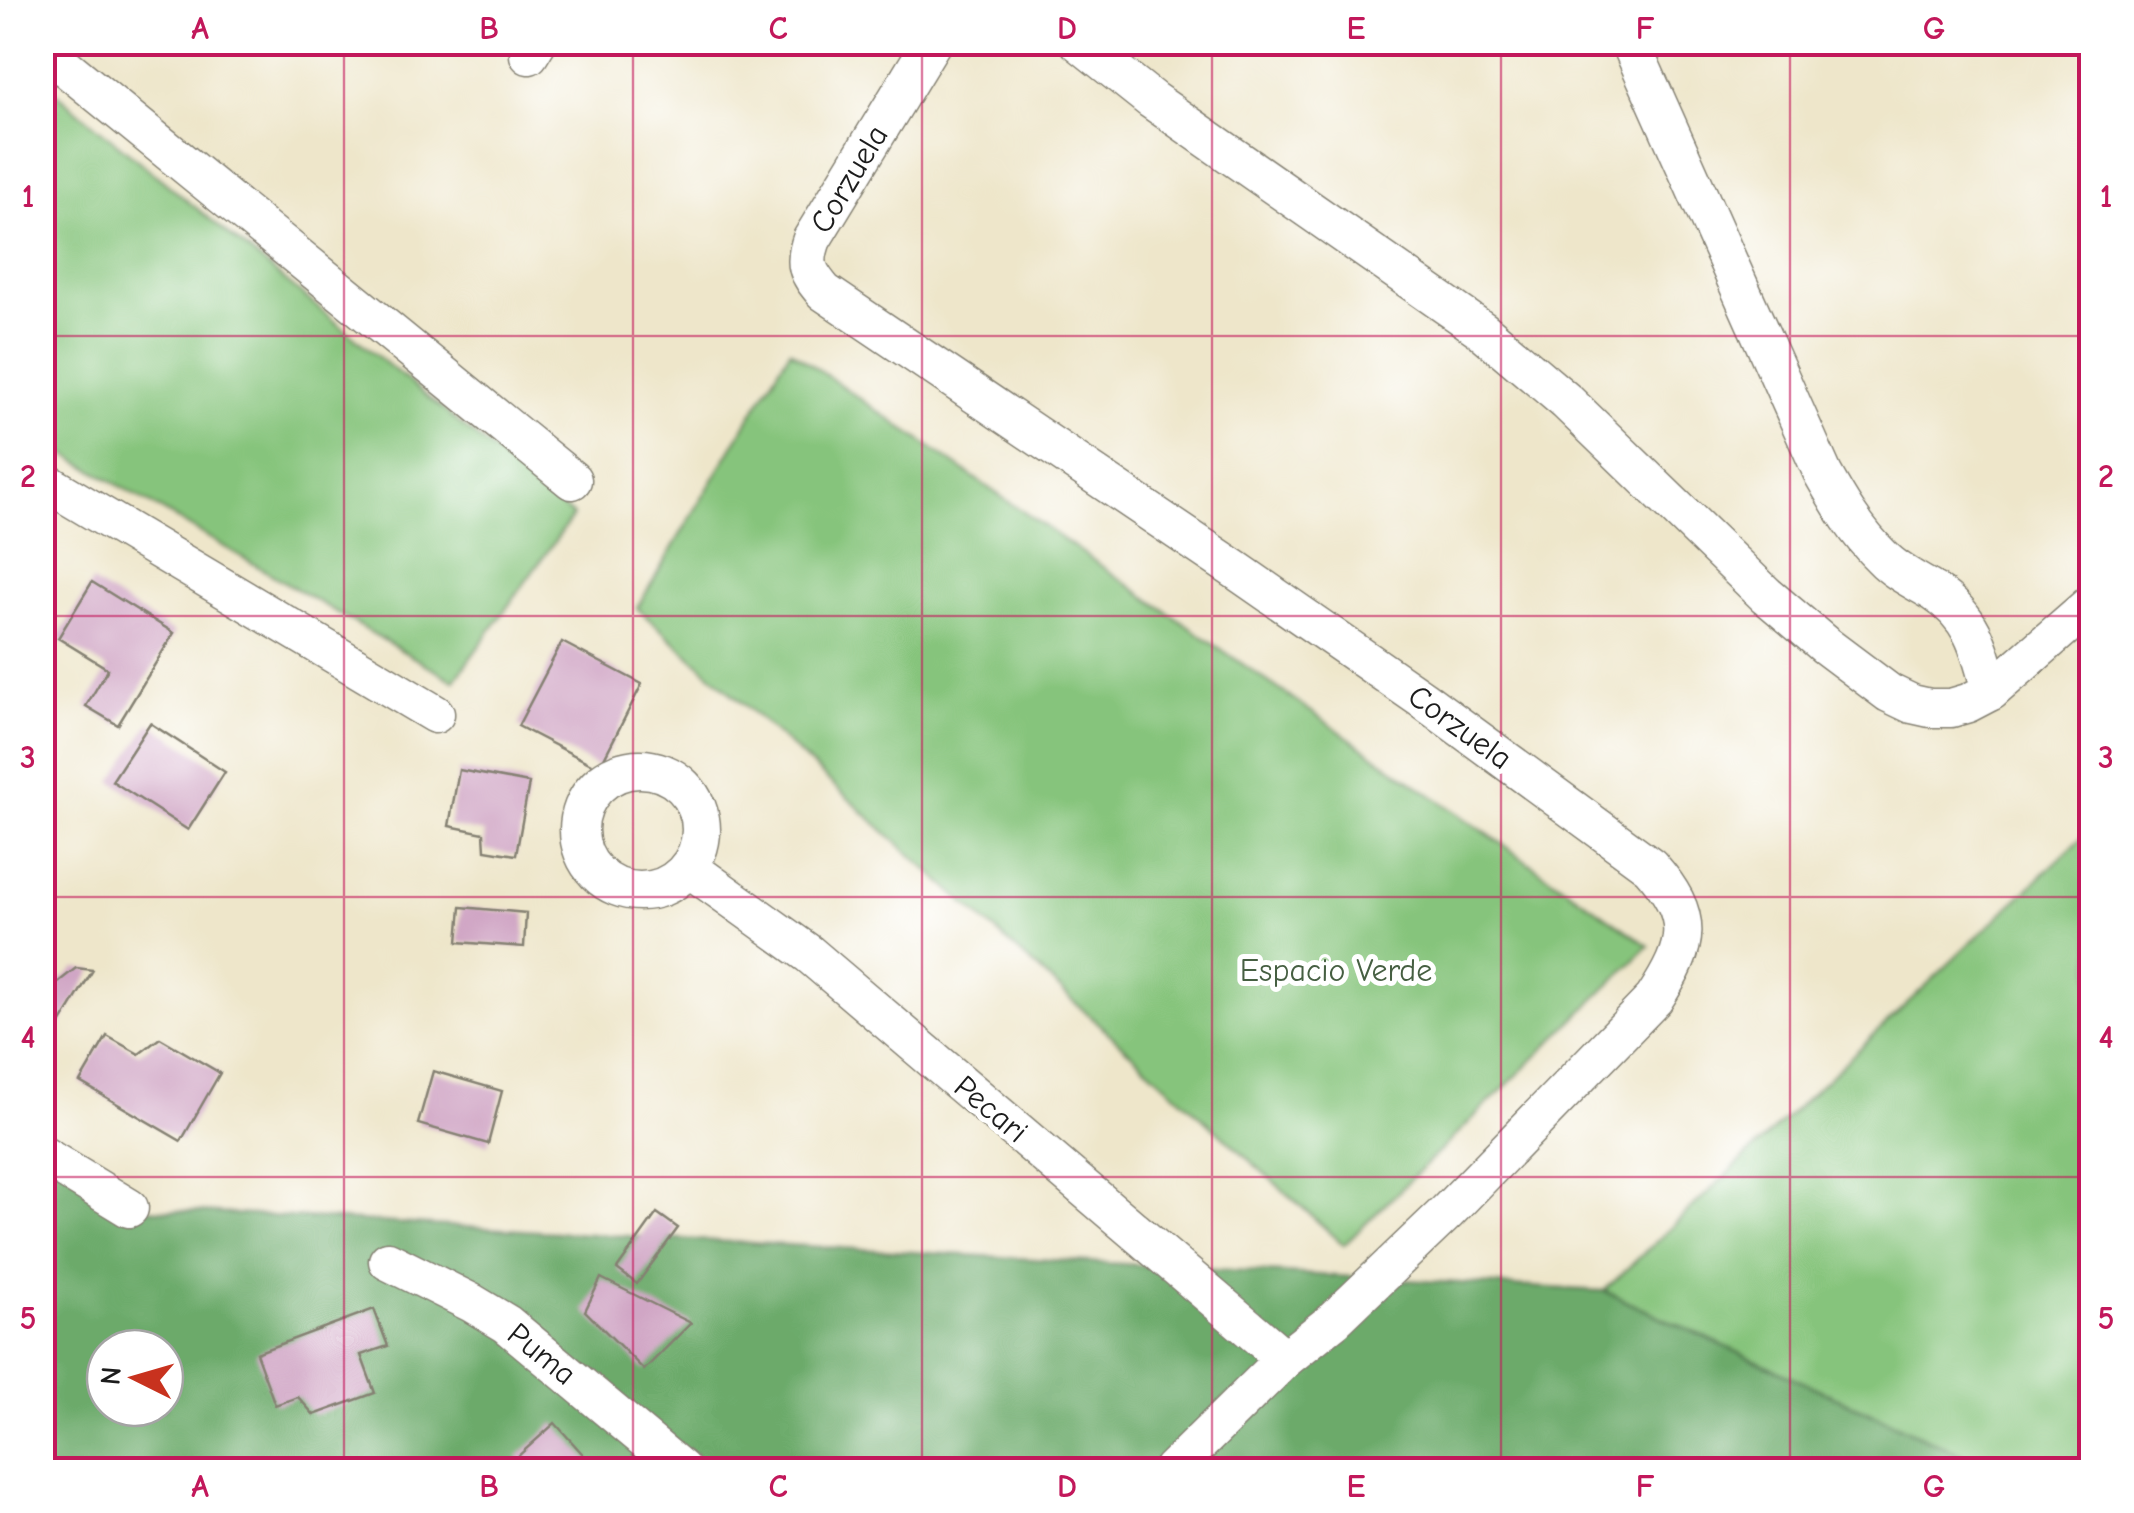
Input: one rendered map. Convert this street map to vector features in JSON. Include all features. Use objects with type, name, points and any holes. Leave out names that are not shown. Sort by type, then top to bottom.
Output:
[{"type":"street","name":"Corzuela","points":[[932,42],[812,238],[805,258],[812,277],[824,292],[1437,710],[1650,866],[1670,888],[1682,916],[1682,942],[1675,967],[1654,999],[1447,1212],[1172,1470]]},
{"type":"street","points":[[1078,42],[1152,100],[1482,330],[1567,402],[1766,595],[1868,678],[1912,704],[1950,708],[1990,691],[2092,603]]},
{"type":"street","points":[[1630,42],[1836,498],[1884,560],[1958,611],[1973,632],[1990,691]]},
{"type":"street","points":[[42,48],[572,480]]},
{"type":"street","points":[[42,480],[435,714]]},
{"type":"street","name":"Pecari","points":[[689,868],[809,954],[1285,1360]]},
{"type":"street","points":[[42,1155],[129,1208]]},
{"type":"street","name":"Puma","points":[[388,1260],[507,1324],[682,1470]]},
{"type":"green space","points":[[42,82],[573,516],[454,681],[43,441]]},
{"type":"green space","name":"Espacio Verde","points":[[790,350],[1649,946],[1344,1245],[637,608]]},
{"type":"green space","points":[[2091,829],[2091,1470],[1995,1470],[1604,1291]]},
{"type":"green space","points":[[42,1155],[129,1208],[1604,1291],[1995,1470],[43,1470]]},
{"type":"building","points":[[92,582],[174,633],[118,725],[86,706],[108,669],[58,638]]},
{"type":"building","points":[[562,642],[642,684],[599,768],[518,726]]},
{"type":"building","points":[[150,723],[225,772],[188,830],[112,781]]},
{"type":"building","points":[[459,770],[529,783],[516,855],[485,850],[484,833],[449,826]]},
{"type":"building","points":[[461,907],[526,913],[524,947],[458,942]]},
{"type":"building","points":[[76,968],[93,970],[42,1054],[42,981],[52,987]]},
{"type":"building","points":[[107,1036],[139,1054],[160,1038],[220,1073],[181,1141],[80,1082]]},
{"type":"building","points":[[433,1071],[502,1091],[488,1144],[418,1124]]},
{"type":"building","points":[[657,1213],[678,1228],[637,1284],[617,1269]]},
{"type":"building","points":[[601,1278],[691,1323],[644,1370],[585,1311]]},
{"type":"building","points":[[374,1309],[388,1346],[361,1355],[375,1393],[314,1415],[298,1397],[275,1405],[256,1353]]},
{"type":"building","points":[[555,1423],[597,1470],[529,1470],[517,1457]]}]
